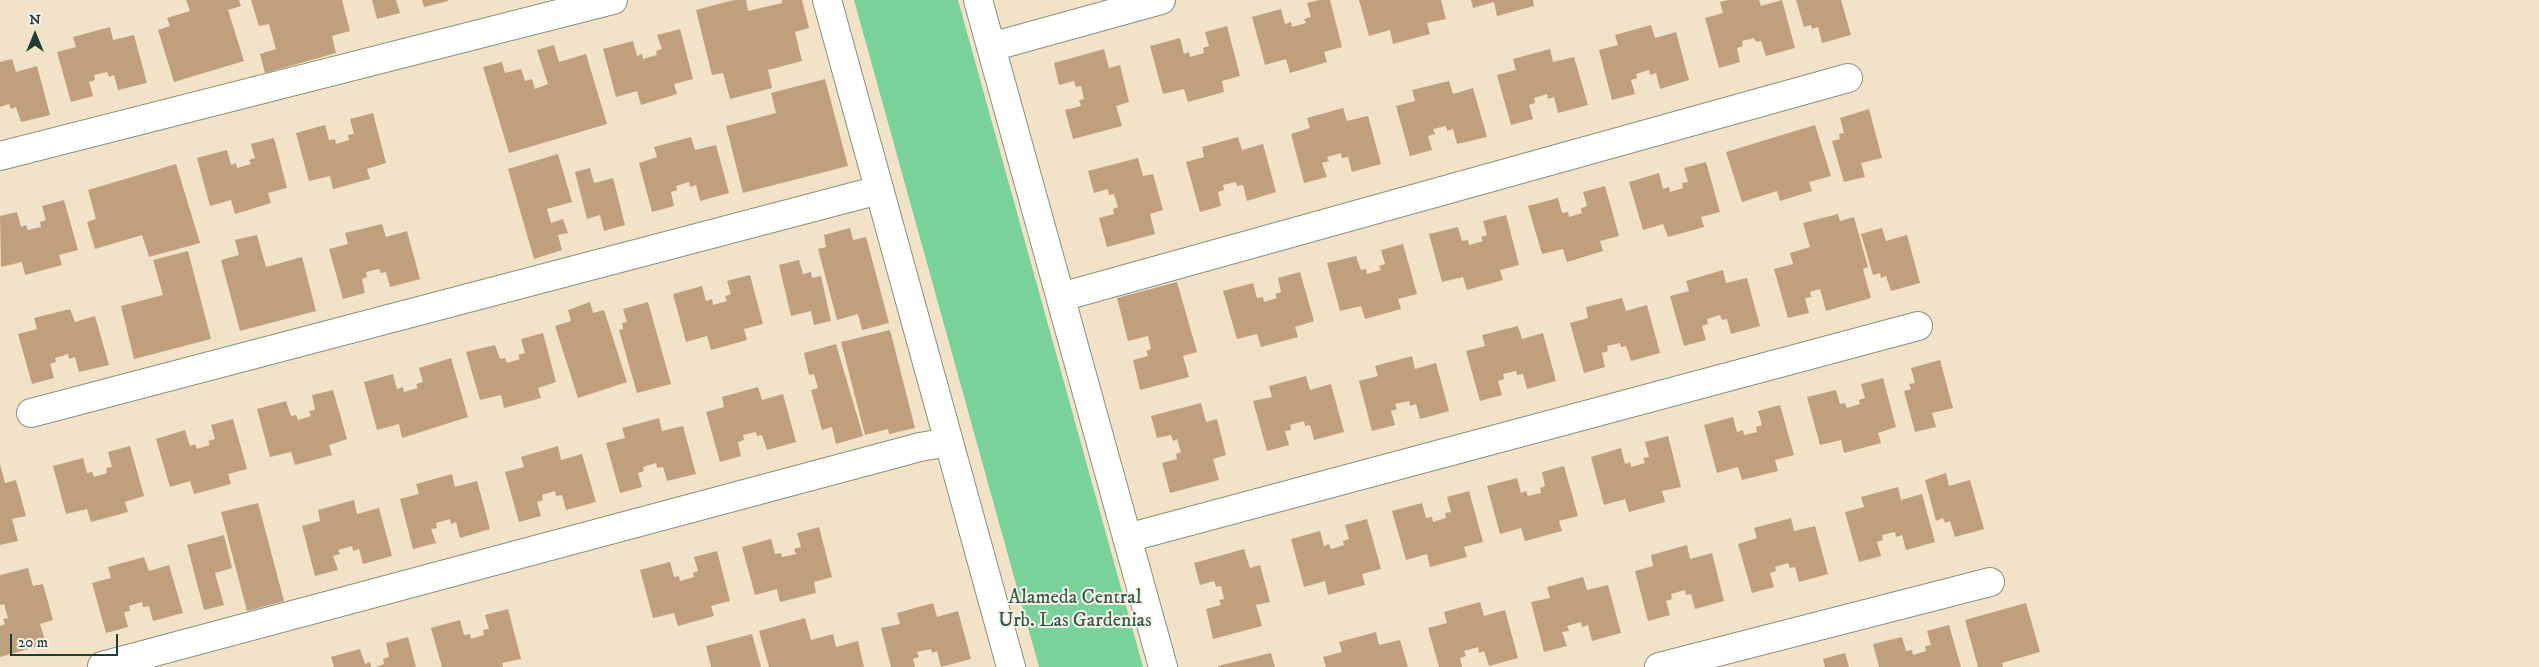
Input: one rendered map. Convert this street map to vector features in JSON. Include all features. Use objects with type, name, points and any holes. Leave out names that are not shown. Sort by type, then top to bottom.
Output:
[{"type":"street","points":[[0,156],[613,0]]},
{"type":"street","points":[[827,0],[1011,667]]},
{"type":"street","points":[[978,0],[1163,667]]},
{"type":"street","points":[[991,47],[1162,0]]},
{"type":"street","points":[[1061,297],[1848,78]]},
{"type":"street","points":[[30,413],[879,190]]},
{"type":"street","points":[[1127,538],[1918,326]]},
{"type":"street","points":[[102,666],[920,447],[948,442]]},
{"type":"street","points":[[1658,667],[1990,582]]},
{"type":"green space","name":"Alameda Central Urb. Las Gardenias","points":[[854,0],[958,0],[1143,667],[1039,667]]},
{"type":"building","points":[[186,0],[239,0],[241,6],[228,10],[244,61],[174,82],[158,30],[170,26],[167,18],[190,11]]},
{"type":"building","points":[[251,0],[342,0],[350,31],[332,36],[336,53],[265,73],[260,54],[276,49],[269,24],[259,26]]},
{"type":"building","points":[[372,0],[396,0],[400,13],[377,19]]},
{"type":"building","points":[[422,0],[448,0],[448,1],[424,7]]},
{"type":"building","points":[[734,0],[746,0],[748,11],[782,3],[782,0],[802,0],[809,28],[795,32],[802,61],[768,70],[772,88],[730,99],[723,73],[712,75],[696,10]]},
{"type":"building","points":[[1330,0],[1342,47],[1324,52],[1327,62],[1290,73],[1286,59],[1265,65],[1252,17],[1281,9],[1285,24],[1291,22],[1292,27],[1306,23],[1304,19],[1311,17],[1307,3]]},
{"type":"building","points":[[1359,0],[1441,0],[1446,19],[1427,23],[1430,34],[1393,44],[1390,30],[1369,36]]},
{"type":"building","points":[[1471,0],[1533,0],[1534,6],[1497,16],[1494,2],[1473,8]]},
{"type":"building","points":[[1728,0],[1759,0],[1761,6],[1782,0],[1795,48],[1766,56],[1761,41],[1756,42],[1754,38],[1742,41],[1743,46],[1737,48],[1740,62],[1719,68],[1705,18],[1723,13],[1720,2]]},
{"type":"building","points":[[1796,0],[1841,0],[1851,35],[1822,43],[1818,27],[1812,29],[1811,25],[1804,27]]},
{"type":"building","points":[[1651,25],[1655,38],[1676,32],[1689,80],[1660,89],[1656,73],[1650,75],[1649,70],[1636,74],[1637,78],[1631,80],[1635,94],[1612,100],[1599,50],[1618,45],[1615,35]]},
{"type":"building","points":[[1227,26],[1240,76],[1222,81],[1224,92],[1188,102],[1184,89],[1163,94],[1150,46],[1180,38],[1184,54],[1189,52],[1190,57],[1204,53],[1203,48],[1209,46],[1205,32]]},
{"type":"building","points":[[110,27],[113,40],[134,35],[147,83],[118,90],[114,75],[109,77],[107,72],[94,75],[95,80],[89,82],[93,96],[71,102],[57,52],[76,47],[73,37]]},
{"type":"building","points":[[680,29],[693,79],[674,84],[677,94],[641,105],[637,91],[616,97],[603,49],[633,41],[637,56],[642,54],[643,59],[657,55],[656,51],[662,49],[657,35]]},
{"type":"building","points":[[554,45],[559,62],[586,54],[607,124],[509,153],[483,67],[502,62],[505,73],[521,69],[525,81],[532,79],[535,89],[548,84],[537,50]]},
{"type":"building","points":[[1104,49],[1109,68],[1120,65],[1129,102],[1116,106],[1122,126],[1073,139],[1065,110],[1081,106],[1079,100],[1084,99],[1081,86],[1076,87],[1074,81],[1059,85],[1054,63]]},
{"type":"building","points":[[1550,49],[1553,62],[1574,57],[1588,105],[1558,113],[1554,97],[1548,99],[1547,94],[1534,98],[1535,103],[1529,105],[1533,119],[1511,125],[1497,75],[1516,70],[1513,59]]},
{"type":"building","points":[[12,59],[16,72],[37,66],[50,115],[21,122],[16,107],[11,109],[9,104],[0,107],[0,62]]},
{"type":"building","points":[[825,79],[848,166],[743,193],[726,126],[776,113],[771,93]]},
{"type":"building","points":[[1449,81],[1453,94],[1473,88],[1487,137],[1457,144],[1453,129],[1447,131],[1446,126],[1433,129],[1435,134],[1428,136],[1432,150],[1410,156],[1396,106],[1415,101],[1412,90]]},
{"type":"building","points":[[1343,108],[1347,121],[1368,116],[1381,164],[1352,172],[1348,157],[1342,158],[1341,153],[1327,157],[1329,161],[1322,163],[1327,177],[1304,183],[1291,134],[1310,128],[1307,118]]},
{"type":"building","points":[[1869,109],[1882,158],[1861,163],[1865,177],[1844,182],[1832,141],[1840,139],[1839,134],[1844,133],[1840,118]]},
{"type":"building","points":[[373,113],[386,163],[367,169],[370,179],[333,189],[330,176],[309,181],[296,133],[325,125],[329,140],[335,139],[336,144],[349,140],[348,135],[354,134],[350,119]]},
{"type":"building","points":[[1815,125],[1831,176],[1809,182],[1812,191],[1780,201],[1777,191],[1742,202],[1726,152]]},
{"type":"building","points":[[691,137],[695,150],[716,145],[729,193],[700,201],[696,185],[690,187],[689,182],[676,186],[677,190],[671,192],[674,206],[652,212],[639,163],[657,157],[654,147]]},
{"type":"building","points":[[1238,137],[1242,150],[1263,144],[1276,192],[1247,201],[1243,185],[1237,186],[1236,182],[1223,185],[1224,190],[1218,192],[1221,206],[1200,212],[1186,162],[1204,157],[1202,147]]},
{"type":"building","points":[[274,138],[287,188],[268,193],[271,203],[235,214],[231,200],[210,206],[197,158],[227,150],[231,165],[236,163],[237,168],[251,164],[249,160],[255,158],[251,144]]},
{"type":"building","points":[[558,154],[572,202],[547,209],[551,223],[563,219],[568,233],[558,235],[562,250],[534,259],[508,169]]},
{"type":"building","points":[[1138,158],[1143,176],[1153,174],[1163,210],[1150,214],[1155,234],[1107,247],[1099,218],[1114,214],[1113,209],[1118,207],[1114,194],[1109,195],[1108,189],[1094,193],[1088,171]]},
{"type":"building","points":[[1706,162],[1720,212],[1701,217],[1704,227],[1668,237],[1663,224],[1643,230],[1629,182],[1659,173],[1663,189],[1669,187],[1670,192],[1683,188],[1682,183],[1688,182],[1684,168]]},
{"type":"building","points":[[176,164],[200,243],[149,257],[142,235],[95,249],[87,222],[96,219],[88,190]]},
{"type":"building","points":[[590,168],[594,183],[613,178],[625,225],[604,231],[600,215],[587,219],[575,172]]},
{"type":"building","points":[[1605,186],[1619,236],[1600,241],[1603,251],[1567,262],[1563,249],[1542,254],[1528,206],[1558,198],[1562,213],[1568,212],[1569,217],[1582,213],[1581,208],[1587,206],[1583,192]]},
{"type":"building","points":[[64,200],[78,250],[59,255],[62,265],[25,275],[22,262],[1,267],[0,216],[17,212],[21,227],[26,225],[28,230],[41,227],[40,222],[46,220],[42,206]]},
{"type":"building","points":[[1838,214],[1840,221],[1854,217],[1868,267],[1863,269],[1871,298],[1826,311],[1820,289],[1810,292],[1811,297],[1805,298],[1809,313],[1788,318],[1774,269],[1793,264],[1790,253],[1810,247],[1803,223]]},
{"type":"building","points":[[1506,215],[1519,265],[1500,270],[1503,280],[1467,290],[1463,277],[1442,282],[1429,234],[1458,227],[1462,241],[1468,240],[1469,245],[1483,241],[1481,237],[1487,235],[1483,221]]},
{"type":"building","points":[[382,224],[386,237],[407,231],[420,279],[390,287],[386,272],[381,273],[379,269],[366,272],[367,277],[362,279],[365,293],[343,299],[329,249],[348,244],[345,233]]},
{"type":"building","points":[[850,228],[853,240],[866,237],[889,323],[862,330],[858,314],[837,320],[818,249],[826,247],[824,235]]},
{"type":"building","points":[[1882,228],[1886,241],[1907,235],[1920,283],[1891,291],[1886,276],[1881,278],[1880,273],[1873,275],[1861,234]]},
{"type":"building","points":[[257,235],[266,267],[302,257],[316,311],[240,331],[221,260],[239,255],[235,240]]},
{"type":"building","points":[[1403,244],[1417,294],[1398,299],[1401,309],[1365,319],[1361,306],[1340,311],[1327,263],[1356,256],[1361,270],[1366,269],[1367,274],[1381,270],[1379,266],[1385,264],[1381,250]]},
{"type":"building","points":[[188,251],[211,339],[134,359],[121,306],[163,295],[153,260]]},
{"type":"building","points":[[799,260],[803,274],[811,272],[812,278],[821,276],[831,321],[814,325],[811,311],[791,316],[779,265]]},
{"type":"building","points":[[1723,270],[1726,283],[1747,278],[1760,326],[1731,334],[1727,319],[1722,320],[1720,315],[1707,319],[1708,324],[1702,326],[1706,340],[1684,346],[1670,296],[1689,291],[1686,281]]},
{"type":"building","points":[[1300,272],[1314,321],[1295,327],[1298,337],[1261,347],[1257,334],[1237,339],[1223,291],[1253,283],[1257,298],[1263,297],[1264,302],[1277,298],[1275,294],[1281,292],[1278,278]]},
{"type":"building","points":[[750,275],[763,324],[744,329],[747,340],[711,350],[707,336],[686,342],[673,294],[702,286],[706,301],[712,299],[713,305],[727,301],[725,296],[731,294],[727,281]]},
{"type":"building","points":[[1177,282],[1197,352],[1183,356],[1189,377],[1140,390],[1133,360],[1148,356],[1146,351],[1151,349],[1148,336],[1128,341],[1117,298]]},
{"type":"building","points":[[1622,298],[1626,311],[1647,305],[1660,353],[1631,361],[1626,346],[1621,347],[1620,343],[1607,346],[1608,351],[1602,353],[1605,367],[1584,373],[1570,323],[1588,318],[1586,307]]},
{"type":"building","points":[[590,302],[593,313],[604,310],[627,382],[578,398],[555,326],[571,321],[568,310]]},
{"type":"building","points":[[648,302],[671,384],[637,393],[619,330],[623,329],[622,323],[627,322],[623,309]]},
{"type":"building","points":[[70,309],[75,322],[95,316],[109,365],[79,372],[75,357],[69,359],[68,354],[55,358],[56,362],[50,364],[54,378],[32,384],[18,334],[37,329],[34,318]]},
{"type":"building","points":[[1518,326],[1522,339],[1543,333],[1556,381],[1527,389],[1523,374],[1517,375],[1516,371],[1503,374],[1504,379],[1498,381],[1502,395],[1480,401],[1466,351],[1485,346],[1482,335]]},
{"type":"building","points":[[890,330],[915,428],[889,434],[888,429],[865,435],[841,342]]},
{"type":"building","points":[[543,333],[556,382],[538,388],[541,398],[504,408],[501,395],[480,400],[466,352],[495,345],[500,359],[505,358],[507,363],[520,359],[518,355],[525,353],[521,339]]},
{"type":"building","points":[[836,344],[863,436],[836,444],[832,427],[822,430],[811,390],[818,388],[814,374],[809,375],[804,353]]},
{"type":"building","points":[[1412,356],[1415,369],[1436,363],[1449,411],[1420,419],[1416,404],[1410,406],[1409,401],[1395,404],[1397,409],[1391,411],[1395,425],[1372,431],[1359,381],[1378,376],[1375,366]]},
{"type":"building","points":[[451,358],[468,417],[402,438],[399,424],[377,430],[364,382],[393,374],[397,389],[403,387],[404,392],[418,388],[416,384],[423,382],[419,368]]},
{"type":"building","points":[[1940,360],[1953,408],[1932,413],[1936,427],[1915,432],[1904,391],[1911,389],[1909,384],[1915,383],[1911,368]]},
{"type":"building","points":[[1306,376],[1310,390],[1331,384],[1344,432],[1314,440],[1310,425],[1305,426],[1304,421],[1290,425],[1291,430],[1285,431],[1289,445],[1267,451],[1253,401],[1272,397],[1269,386]]},
{"type":"building","points":[[1883,378],[1896,427],[1878,433],[1881,443],[1844,453],[1841,440],[1820,445],[1807,397],[1836,390],[1840,404],[1845,403],[1847,408],[1860,404],[1859,400],[1865,398],[1861,384]]},
{"type":"building","points":[[758,387],[762,400],[783,394],[796,442],[767,450],[762,435],[757,436],[756,432],[743,435],[744,440],[738,442],[741,456],[720,462],[706,412],[724,407],[722,397]]},
{"type":"building","points":[[333,390],[347,439],[329,445],[332,455],[295,465],[291,452],[270,457],[257,409],[286,401],[291,416],[296,415],[298,420],[311,416],[309,411],[315,410],[312,395]]},
{"type":"building","points":[[1201,403],[1206,422],[1217,419],[1226,455],[1213,459],[1219,480],[1170,493],[1162,463],[1177,459],[1176,454],[1181,452],[1177,439],[1173,441],[1171,435],[1157,438],[1151,416]]},
{"type":"building","points":[[1780,405],[1794,455],[1775,460],[1778,471],[1742,480],[1738,467],[1717,473],[1704,425],[1733,417],[1737,432],[1743,430],[1744,435],[1757,432],[1756,427],[1762,425],[1758,411]]},
{"type":"building","points":[[659,418],[662,431],[683,426],[696,474],[667,481],[663,467],[657,468],[656,463],[643,467],[644,471],[638,473],[642,487],[620,493],[606,443],[625,438],[622,428]]},
{"type":"building","points":[[233,419],[247,469],[228,474],[231,484],[194,494],[190,481],[170,487],[156,439],[185,430],[190,446],[195,444],[197,449],[210,445],[208,441],[215,439],[211,425]]},
{"type":"building","points":[[1668,436],[1681,487],[1662,491],[1665,502],[1629,512],[1625,499],[1604,505],[1591,457],[1621,448],[1625,464],[1630,462],[1631,467],[1645,463],[1643,458],[1649,457],[1645,442]]},
{"type":"building","points":[[130,446],[144,496],[125,502],[128,512],[91,522],[87,509],[66,514],[53,466],[83,458],[87,473],[92,472],[94,477],[107,473],[106,468],[112,467],[108,452]]},
{"type":"building","points":[[558,446],[561,460],[582,454],[596,502],[566,510],[562,495],[556,496],[555,491],[542,495],[543,500],[537,502],[541,516],[519,522],[505,472],[524,467],[521,457]]},
{"type":"building","points":[[0,464],[5,483],[16,480],[26,516],[12,519],[18,541],[0,545]]},
{"type":"building","points":[[1564,466],[1578,516],[1559,521],[1562,531],[1525,541],[1521,528],[1500,534],[1487,486],[1517,478],[1521,493],[1526,491],[1528,496],[1541,493],[1540,488],[1545,486],[1542,472]]},
{"type":"building","points":[[1946,473],[1949,486],[1970,480],[1984,529],[1955,537],[1950,521],[1945,523],[1943,518],[1936,521],[1925,480]]},
{"type":"building","points":[[452,474],[455,487],[477,481],[490,529],[460,538],[456,522],[451,524],[450,519],[436,523],[437,528],[431,529],[436,543],[413,549],[400,499],[419,494],[416,484]]},
{"type":"building","points":[[1898,487],[1901,500],[1922,494],[1935,542],[1906,550],[1902,535],[1896,537],[1895,532],[1882,535],[1883,540],[1877,542],[1881,556],[1859,562],[1845,512],[1864,507],[1861,497]]},
{"type":"building","points":[[1469,491],[1483,542],[1464,547],[1467,557],[1430,567],[1427,554],[1406,560],[1392,511],[1422,503],[1426,518],[1432,517],[1433,522],[1446,518],[1445,513],[1451,512],[1447,497]]},
{"type":"building","points":[[354,500],[357,514],[379,508],[392,556],[363,564],[359,549],[353,551],[352,546],[338,550],[340,554],[333,556],[338,570],[315,576],[302,526],[320,521],[318,510]]},
{"type":"building","points":[[258,503],[284,601],[247,611],[221,512]]},
{"type":"building","points":[[1791,518],[1794,531],[1815,526],[1828,574],[1799,582],[1795,567],[1790,568],[1788,563],[1775,567],[1776,571],[1770,573],[1774,587],[1752,593],[1738,544],[1757,538],[1754,528]]},
{"type":"building","points":[[1367,519],[1381,569],[1362,574],[1365,585],[1328,595],[1325,581],[1304,587],[1291,539],[1320,531],[1324,546],[1329,544],[1331,549],[1344,545],[1343,541],[1349,539],[1345,525]]},
{"type":"building","points":[[819,527],[832,577],[814,582],[816,593],[780,602],[777,589],[755,595],[742,547],[771,539],[775,554],[781,553],[782,557],[796,554],[794,549],[801,547],[797,533]]},
{"type":"building","points":[[224,535],[232,568],[215,573],[224,605],[204,610],[187,545]]},
{"type":"building","points":[[1687,545],[1690,559],[1712,553],[1724,601],[1695,609],[1691,594],[1686,595],[1685,590],[1671,594],[1672,599],[1666,601],[1670,615],[1648,621],[1635,571],[1653,566],[1651,555]]},
{"type":"building","points":[[1244,549],[1250,568],[1260,565],[1270,602],[1256,605],[1262,626],[1213,639],[1206,609],[1221,605],[1219,600],[1224,599],[1221,586],[1216,587],[1214,581],[1200,585],[1194,563]]},
{"type":"building","points":[[717,551],[730,601],[711,606],[714,616],[678,626],[674,613],[653,618],[640,570],[670,562],[674,577],[679,576],[680,581],[694,577],[693,573],[698,571],[694,557]]},
{"type":"building","points":[[144,557],[149,571],[169,565],[183,613],[153,621],[149,606],[143,607],[142,602],[129,606],[130,611],[124,612],[128,627],[106,633],[92,583],[111,578],[108,567]]},
{"type":"building","points":[[28,568],[33,586],[43,584],[53,620],[40,624],[46,644],[0,657],[0,626],[5,624],[3,619],[8,618],[4,604],[0,605],[0,575]]},
{"type":"building","points":[[1583,577],[1587,590],[1608,585],[1621,633],[1592,641],[1588,625],[1582,627],[1581,622],[1567,626],[1569,631],[1562,632],[1567,646],[1544,652],[1531,602],[1550,598],[1547,587]]},
{"type":"building","points":[[1480,602],[1484,616],[1505,610],[1518,658],[1489,666],[1484,651],[1479,653],[1478,647],[1464,651],[1466,656],[1460,658],[1462,667],[1439,667],[1428,628],[1447,623],[1444,612]]},
{"type":"building","points":[[933,603],[937,617],[958,611],[971,659],[941,667],[937,651],[932,653],[931,649],[917,652],[919,657],[913,659],[915,667],[891,667],[881,628],[900,624],[897,613]]},
{"type":"building","points":[[2026,603],[2040,652],[2002,663],[2003,667],[1978,667],[1965,620]]},
{"type":"building","points":[[508,609],[521,659],[502,663],[503,667],[442,667],[431,628],[460,620],[464,635],[470,634],[471,639],[484,635],[483,630],[489,629],[485,615]]},
{"type":"building","points":[[805,618],[811,640],[833,634],[836,647],[858,641],[864,667],[769,667],[759,631]]},
{"type":"building","points":[[1949,625],[1961,667],[1879,667],[1873,644],[1902,637],[1906,651],[1912,650],[1913,655],[1926,651],[1925,646],[1931,645],[1927,631]]},
{"type":"building","points":[[1376,632],[1379,645],[1400,640],[1408,667],[1326,667],[1323,657],[1342,652],[1339,642]]},
{"type":"building","points":[[752,634],[761,667],[711,667],[706,646]]},
{"type":"building","points":[[408,637],[416,667],[376,667],[384,664],[383,659],[389,657],[386,643]]},
{"type":"building","points":[[360,649],[365,664],[370,662],[371,667],[334,667],[331,657]]},
{"type":"building","points":[[1271,653],[1275,667],[1218,667],[1218,666]]},
{"type":"building","points":[[1845,653],[1849,667],[1825,667],[1823,659]]}]
